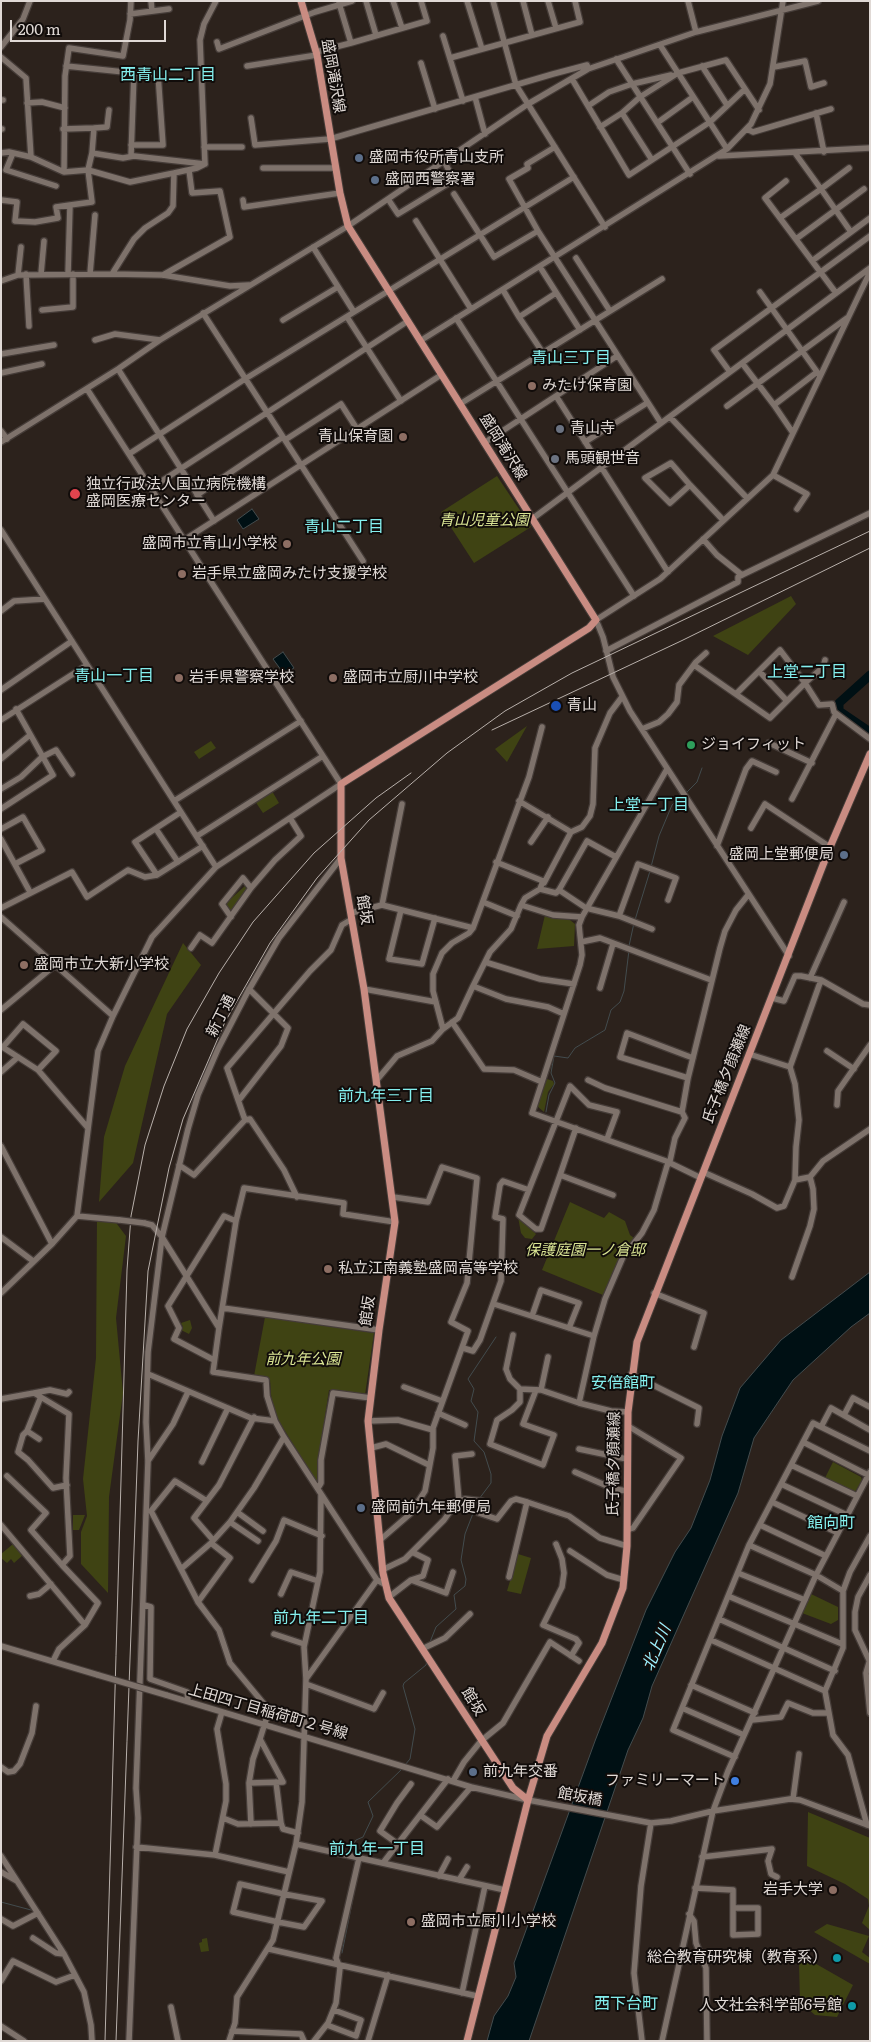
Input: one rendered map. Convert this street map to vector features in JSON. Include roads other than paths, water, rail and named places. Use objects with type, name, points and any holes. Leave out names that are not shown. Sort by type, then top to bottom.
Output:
[{"type":"main road","name":"盛岡滝沢線","points":[[301,1],[317,54],[335,168],[348,226],[596,620]]},
{"type":"main road","points":[[341,784],[589,628],[596,620]]},
{"type":"main road","name":"氏子橋夕顔瀬線","points":[[467,2041],[528,1800],[547,1736],[602,1643],[624,1580],[627,1546],[628,1412],[631,1374],[637,1342],[654,1293],[830,847],[870,754]]},
{"type":"main road","name":"館坂","points":[[341,784],[341,858],[364,989],[395,1222],[368,1421],[382,1570],[389,1597],[513,1788],[528,1800]]},
{"type":"street","points":[[1,47],[23,19],[30,1]]},
{"type":"street","points":[[64,172],[66,66],[69,48],[123,56],[131,1]]},
{"type":"street","points":[[151,1],[152,11]]},
{"type":"street","points":[[205,164],[200,40],[204,24],[216,1]]},
{"type":"street","points":[[217,42],[219,49],[339,3],[352,1]]},
{"type":"street","points":[[366,1],[376,35]]},
{"type":"street","points":[[393,1],[402,28]]},
{"type":"street","points":[[247,66],[317,54],[351,42],[427,21],[421,1]]},
{"type":"street","points":[[467,1],[482,49]]},
{"type":"street","points":[[494,1],[516,85],[605,227]]},
{"type":"street","points":[[523,1],[532,35]]},
{"type":"street","points":[[548,1],[556,28]]},
{"type":"street","points":[[450,58],[580,22],[575,1]]},
{"type":"street","points":[[688,1],[696,32]]},
{"type":"street","points":[[420,341],[719,156],[727,149],[747,129],[759,110],[770,84],[783,1]]},
{"type":"street","points":[[1,430],[4,441],[203,313],[348,226],[528,104],[588,69],[696,32],[818,1]]},
{"type":"street","points":[[339,3],[351,42]]},
{"type":"street","points":[[130,14],[169,9]]},
{"type":"street","points":[[444,36],[463,101]]},
{"type":"street","points":[[660,45],[727,149]]},
{"type":"street","points":[[1,58],[26,78],[31,157]]},
{"type":"street","points":[[616,59],[690,174]]},
{"type":"street","points":[[588,106],[609,92],[632,84],[726,60],[759,110]]},
{"type":"street","points":[[774,67],[805,61],[811,87],[824,83]]},
{"type":"street","points":[[421,63],[435,110]]},
{"type":"street","points":[[251,118],[255,145],[330,139],[587,65],[588,69]]},
{"type":"street","points":[[66,66],[158,74],[163,144],[131,145]]},
{"type":"street","points":[[702,66],[728,105]]},
{"type":"street","points":[[131,156],[134,73]]},
{"type":"street","points":[[600,127],[622,113],[640,96],[678,73]]},
{"type":"street","points":[[572,79],[629,175],[710,122],[745,89]]},
{"type":"street","points":[[475,97],[485,134]]},
{"type":"street","points":[[657,123],[693,97]]},
{"type":"street","points":[[27,103],[42,102],[65,108]]},
{"type":"street","points":[[747,129],[753,132],[831,109]]},
{"type":"street","points":[[64,129],[107,127],[109,110]]},
{"type":"street","points":[[622,113],[652,160]]},
{"type":"street","points":[[816,113],[824,152]]},
{"type":"street","points":[[1,200],[16,202],[14,221],[35,222],[58,218],[56,207],[92,202],[88,170],[94,128]]},
{"type":"street","points":[[204,148],[242,147]]},
{"type":"street","points":[[555,147],[527,164],[528,168],[509,179],[538,231],[661,424]]},
{"type":"street","points":[[719,156],[824,152],[870,148]]},
{"type":"street","points":[[92,152],[123,158],[131,156],[205,164]]},
{"type":"street","points":[[1,153],[13,153],[31,157],[64,172],[88,170],[130,182],[189,170],[205,164]]},
{"type":"street","points":[[13,153],[6,170],[56,186]]},
{"type":"street","points":[[795,153],[851,232]]},
{"type":"street","points":[[388,199],[398,214],[454,180],[445,163]]},
{"type":"street","points":[[263,168],[335,168]]},
{"type":"street","points":[[780,218],[850,168]]},
{"type":"street","points":[[163,275],[230,237],[220,191],[192,193],[189,170]]},
{"type":"street","points":[[112,274],[134,239],[145,228],[168,213],[173,206],[174,173]]},
{"type":"street","points":[[129,454],[245,379],[481,236],[574,177]]},
{"type":"street","points":[[786,181],[765,198],[836,293]]},
{"type":"street","points":[[796,239],[864,189]]},
{"type":"street","points":[[243,200],[244,207],[340,193]]},
{"type":"street","points":[[454,194],[494,257],[538,231]]},
{"type":"street","points":[[42,310],[73,307],[70,205]]},
{"type":"street","points":[[90,274],[95,215]]},
{"type":"street","points":[[812,261],[870,218]]},
{"type":"street","points":[[416,221],[471,309]]},
{"type":"street","points":[[730,372],[714,350],[870,236]]},
{"type":"street","points":[[41,274],[44,241]]},
{"type":"street","points":[[18,275],[21,247]]},
{"type":"street","points":[[313,247],[354,312]]},
{"type":"street","points":[[576,258],[610,311]]},
{"type":"street","points":[[540,267],[580,330]]},
{"type":"street","points":[[532,519],[870,268]]},
{"type":"street","points":[[788,956],[622,697],[613,677],[596,620],[668,572],[773,475],[819,374],[870,272]]},
{"type":"street","points":[[1,281],[26,274],[112,274],[163,275],[230,286],[250,285]]},
{"type":"street","points":[[26,274],[29,326]]},
{"type":"street","points":[[460,404],[662,279]]},
{"type":"street","points":[[283,320],[338,287]]},
{"type":"street","points":[[503,290],[543,353]]},
{"type":"street","points":[[760,292],[819,374]]},
{"type":"street","points":[[519,317],[556,293]]},
{"type":"street","points":[[203,313],[363,561]]},
{"type":"street","points":[[347,316],[401,401]]},
{"type":"street","points":[[728,406],[848,317]]},
{"type":"street","points":[[456,318],[634,596]]},
{"type":"street","points":[[151,488],[408,322]]},
{"type":"street","points":[[95,340],[115,334],[160,340]]},
{"type":"street","points":[[1,354],[54,345]]},
{"type":"street","points":[[484,443],[617,356]]},
{"type":"street","points":[[742,363],[793,433]]},
{"type":"street","points":[[1,373],[42,364]]},
{"type":"street","points":[[118,369],[214,521]]},
{"type":"street","points":[[774,405],[819,374]]},
{"type":"street","points":[[184,540],[441,375]]},
{"type":"street","points":[[1,1293],[52,1244],[77,1216],[98,1051],[152,937],[216,867],[341,784],[87,389]]},
{"type":"street","points":[[556,396],[668,572]]},
{"type":"street","points":[[585,442],[648,403]]},
{"type":"street","points":[[197,494],[341,404],[357,429]]},
{"type":"street","points":[[670,416],[746,498]]},
{"type":"street","points":[[690,485],[670,503],[645,478],[671,463],[723,520]]},
{"type":"street","points":[[773,475],[807,494],[797,509]]},
{"type":"street","points":[[606,651],[738,582],[738,577],[870,513]]},
{"type":"street","points":[[1,530],[216,867]]},
{"type":"street","points":[[703,539],[717,555],[742,575]]},
{"type":"street","points":[[1,546],[9,542]]},
{"type":"street","points":[[1,611],[14,601],[45,600]]},
{"type":"street","points":[[1,690],[72,641]]},
{"type":"street","points":[[737,693],[780,650],[819,705],[832,704],[836,714],[870,739]]},
{"type":"street","points":[[642,729],[659,722],[668,714],[677,702],[679,685],[706,653]]},
{"type":"street","points":[[694,665],[737,693],[770,718],[823,668],[825,660]]},
{"type":"street","points":[[1,720],[87,665]]},
{"type":"street","points":[[759,671],[786,701]]},
{"type":"street","points":[[376,1081],[397,1056],[432,1041],[443,1029],[458,1018],[490,952],[511,930],[525,898],[540,889],[571,832],[582,827],[590,816],[593,804],[594,748],[610,713],[622,697]]},
{"type":"street","points":[[1,809],[53,776],[16,709]]},
{"type":"street","points":[[792,799],[836,714]]},
{"type":"street","points":[[174,801],[301,721]]},
{"type":"street","points":[[443,1029],[433,991],[433,974],[439,959],[452,943],[469,933],[473,928],[528,777],[542,727]]},
{"type":"street","points":[[1,758],[30,735]]},
{"type":"street","points":[[769,743],[812,763]]},
{"type":"street","points":[[1,790],[21,777],[42,757],[56,750],[72,774]]},
{"type":"street","points":[[197,836],[323,756]]},
{"type":"street","points":[[717,846],[746,769],[752,761],[776,772]]},
{"type":"street","points":[[667,769],[582,916],[580,925],[582,955],[532,1113],[607,1139],[757,1196],[777,1208],[784,1206],[795,1180],[799,1120],[795,1084],[790,1067],[821,980]]},
{"type":"street","points":[[519,801],[571,832]]},
{"type":"street","points":[[382,905],[402,804]]},
{"type":"street","points":[[751,828],[764,804],[830,847]]},
{"type":"street","points":[[157,876],[135,842],[181,812]]},
{"type":"street","points":[[1,829],[23,817],[42,850],[15,864]]},
{"type":"street","points":[[531,842],[548,817]]},
{"type":"street","points":[[191,948],[200,935],[212,943],[275,860],[301,836],[290,818]]},
{"type":"street","points":[[156,829],[178,862]]},
{"type":"street","points":[[1,839],[30,892]]},
{"type":"street","points":[[540,889],[556,893],[559,890],[587,841],[616,857]]},
{"type":"street","points":[[1,908],[72,872],[87,897],[128,870],[145,877],[157,876],[203,846]]},
{"type":"street","name":"新丁通","points":[[129,2041],[138,1818],[136,1788],[140,1651],[144,1605],[148,1461],[146,1422],[148,1352],[162,1237],[198,1095],[218,1049],[249,989],[279,938],[341,858]]},
{"type":"street","points":[[496,862],[543,881]]},
{"type":"street","points":[[619,916],[638,864],[676,878],[668,900]]},
{"type":"street","points":[[231,917],[222,904],[243,878],[252,888]]},
{"type":"street","points":[[559,890],[586,908],[619,916],[652,929]]},
{"type":"street","points":[[580,1403],[594,1336],[605,1299],[622,1257],[642,1233],[654,1210],[675,1138],[685,1118],[682,1112],[688,1078],[710,980],[725,931],[736,910],[748,894]]},
{"type":"street","points":[[483,902],[517,916]]},
{"type":"street","points":[[810,978],[844,902]]},
{"type":"street","points":[[246,1120],[227,1068],[310,971],[331,950],[342,925],[351,916],[382,905],[473,928]]},
{"type":"street","points":[[521,905],[552,914],[582,916]]},
{"type":"street","points":[[401,910],[389,959],[422,964],[435,918]]},
{"type":"street","points":[[1,917],[54,966],[113,1016]]},
{"type":"street","points":[[581,942],[600,938],[710,980]]},
{"type":"street","points":[[600,988],[613,944]]},
{"type":"street","points":[[485,962],[540,979],[574,984]]},
{"type":"street","points":[[1,1010],[54,966]]},
{"type":"street","points":[[772,998],[784,1001],[795,976],[821,980],[863,1004],[870,1005]]},
{"type":"street","points":[[473,986],[506,998],[548,1007],[564,1014]]},
{"type":"street","points":[[238,1100],[281,1046],[288,1028],[249,989]]},
{"type":"street","points":[[364,989],[436,1002]]},
{"type":"street","points":[[452,1022],[484,1069],[514,1070],[542,1082]]},
{"type":"street","points":[[38,1070],[56,1051],[23,1024],[2,1046],[38,1070],[88,1128]]},
{"type":"street","points":[[688,1078],[620,1057],[627,1034],[693,1058]]},
{"type":"street","points":[[837,1105],[838,1091],[870,1045]]},
{"type":"street","points":[[827,1051],[854,1069]]},
{"type":"street","points":[[749,1054],[790,1067]]},
{"type":"street","points":[[1,1072],[18,1057]]},
{"type":"street","points":[[588,1080],[605,1088],[682,1112]]},
{"type":"street","points":[[576,1128],[541,1229],[536,1229],[519,1215],[570,1086],[589,1105],[617,1112],[607,1139]]},
{"type":"street","points":[[246,1120],[250,1119],[284,1170],[297,1196]]},
{"type":"street","points":[[179,1165],[194,1176],[246,1120]]},
{"type":"street","points":[[795,1180],[810,1177],[823,1161],[870,1129]]},
{"type":"street","points":[[1,1146],[52,1244]]},
{"type":"street","points":[[380,1540],[410,1514],[424,1491],[433,1448],[433,1430],[468,1332],[451,1322],[467,1283],[477,1178],[442,1167],[428,1202],[393,1197]]},
{"type":"street","points":[[560,1175],[612,1195]]},
{"type":"street","points":[[792,1277],[814,1209],[810,1177]]},
{"type":"street","points":[[463,1348],[473,1351],[480,1340],[501,1280],[503,1219],[495,1217],[500,1185],[503,1181],[529,1190]]},
{"type":"street","points":[[386,1585],[377,1580],[284,1437],[275,1421],[267,1396],[266,1380],[213,1372],[236,1221],[244,1188],[344,1203],[343,1214],[395,1222]]},
{"type":"street","points":[[77,1216],[152,1225],[162,1237],[219,1328]]},
{"type":"street","points":[[168,1306],[224,1216],[236,1221]]},
{"type":"street","points":[[1,1237],[34,1261]]},
{"type":"street","points":[[532,1316],[541,1290],[579,1303],[569,1328]]},
{"type":"street","points":[[654,1293],[704,1313],[694,1347]]},
{"type":"street","points":[[494,1304],[594,1336]]},
{"type":"street","points":[[155,1305],[168,1306]]},
{"type":"street","points":[[168,1306],[179,1328],[174,1339],[214,1360]]},
{"type":"street","points":[[223,1308],[379,1330]]},
{"type":"street","points":[[512,1335],[506,1369],[510,1378],[520,1389],[520,1402],[497,1420],[490,1444],[543,1465],[554,1435],[523,1424],[538,1390],[548,1357]]},
{"type":"street","points":[[148,1374],[228,1408],[254,1417],[275,1421]]},
{"type":"street","points":[[631,1374],[699,1408],[697,1424]]},
{"type":"street","points":[[404,1387],[442,1401]]},
{"type":"street","points":[[520,1389],[538,1390],[611,1411],[628,1412]]},
{"type":"street","points":[[1,1399],[50,1390],[67,1394],[69,1392]]},
{"type":"street","points":[[148,1461],[172,1424],[188,1392]]},
{"type":"street","points":[[34,1393],[40,1399],[70,1414],[67,1485],[70,1556],[62,1565]]},
{"type":"street","points":[[318,1488],[321,1483],[321,1460],[333,1393],[371,1398]]},
{"type":"street","points":[[844,1415],[853,1398],[870,1407]]},
{"type":"street","points":[[40,1399],[23,1435],[18,1452],[28,1460],[53,1488],[67,1485]]},
{"type":"street","points":[[202,1462],[228,1408]]},
{"type":"street","points":[[821,1427],[831,1408],[870,1430]]},
{"type":"street","points":[[438,1413],[465,1425]]},
{"type":"street","points":[[198,1602],[230,1558],[212,1542],[194,1518],[219,1485],[254,1417]]},
{"type":"street","points":[[368,1421],[398,1420],[433,1430]]},
{"type":"street","points":[[735,1757],[673,1730],[749,1545],[813,1423],[870,1451]]},
{"type":"street","points":[[627,1530],[633,1528],[681,1458],[628,1426]]},
{"type":"street","points":[[27,1430],[39,1439]]},
{"type":"street","points":[[181,1569],[212,1542],[230,1522],[284,1437]]},
{"type":"street","points":[[662,2041],[713,1811],[744,1735],[816,1575],[869,1474],[803,1442]]},
{"type":"street","points":[[371,1448],[386,1444],[429,1465]]},
{"type":"street","points":[[580,1449],[628,1459]]},
{"type":"street","points":[[459,1501],[455,1456],[472,1454]]},
{"type":"street","points":[[791,1465],[857,1496]]},
{"type":"street","points":[[575,1472],[614,1490],[627,1491]]},
{"type":"street","points":[[7,1476],[46,1513],[31,1530],[98,1603],[85,1625],[59,1649],[53,1661]]},
{"type":"street","points":[[206,1501],[175,1481],[151,1511],[198,1602],[219,1630],[230,1663],[269,1710],[253,1759],[249,1783],[251,1824]]},
{"type":"street","points":[[781,1484],[847,1515]]},
{"type":"street","points":[[229,2041],[237,1996],[263,1953],[269,1949],[278,1922],[298,1833],[302,1802],[306,1682],[304,1644],[318,1581],[322,1536],[321,1495]]},
{"type":"street","points":[[382,1570],[405,1559],[459,1501],[465,1499],[482,1501],[479,1513],[496,1519],[511,1501],[516,1499],[527,1502],[569,1516],[600,1538],[627,1546]]},
{"type":"street","points":[[509,1577],[527,1502]]},
{"type":"street","points":[[772,1502],[838,1533]]},
{"type":"street","points":[[237,1512],[263,1531]]},
{"type":"street","points":[[252,1580],[276,1541],[284,1520],[322,1536]]},
{"type":"street","points":[[230,1522],[258,1541]]},
{"type":"street","points":[[1,1524],[85,1625]]},
{"type":"street","points":[[760,1525],[826,1556]]},
{"type":"street","points":[[869,1825],[850,1760],[833,1735],[825,1691],[835,1671],[842,1644],[843,1591],[850,1572],[870,1536]]},
{"type":"street","points":[[556,1544],[562,1559],[564,1573],[562,1586],[543,1625],[579,1643],[571,1656]]},
{"type":"street","points":[[749,1545],[816,1575],[843,1591]]},
{"type":"street","points":[[570,1551],[607,1575],[624,1580]]},
{"type":"street","points":[[389,1597],[411,1580],[423,1576],[428,1560],[412,1552]]},
{"type":"street","points":[[282,1594],[291,1572],[318,1581]]},
{"type":"street","points":[[411,1580],[446,1592],[453,1572]]},
{"type":"street","points":[[738,1573],[805,1600]]},
{"type":"street","points":[[870,1575],[858,1597],[854,1612],[855,1630],[869,1659],[866,1673],[870,1713]]},
{"type":"street","points":[[306,1682],[377,1580]]},
{"type":"street","points":[[30,1596],[39,1594],[51,1584]]},
{"type":"street","points":[[728,1596],[842,1644]]},
{"type":"street","points":[[144,1605],[151,1608],[150,1679],[187,1692],[188,1701]]},
{"type":"street","points":[[424,1651],[445,1638],[470,1614]]},
{"type":"street","points":[[719,1619],[835,1671]]},
{"type":"street","points":[[274,1634],[304,1644]]},
{"type":"street","points":[[710,1640],[825,1691]]},
{"type":"street","points":[[383,1863],[481,1741],[503,1723],[550,1642],[579,1661]]},
{"type":"street","name":"上田四丁目稲荷町２号線","points":[[1,1646],[304,1735],[471,1787],[528,1800]]},
{"type":"street","points":[[306,1682],[374,1709],[383,1693]]},
{"type":"street","points":[[691,1686],[754,1713]]},
{"type":"street","points":[[752,1720],[781,1717],[788,1703],[813,1713],[828,1713]]},
{"type":"street","points":[[1,1767],[8,1772],[14,1771],[20,1764],[32,1733],[36,1706]]},
{"type":"street","points":[[682,1708],[744,1735]]},
{"type":"street","points":[[215,1855],[223,1818],[226,1784],[216,1729],[222,1712]]},
{"type":"street","points":[[249,1783],[283,1782],[260,1739]]},
{"type":"street","points":[[799,1754],[793,1799],[869,1825]]},
{"type":"street","points":[[276,1782],[281,1823],[284,1829],[298,1833]]},
{"type":"street","points":[[398,1844],[380,1831],[411,1784]]},
{"type":"street","points":[[420,1815],[437,1828],[471,1787]]},
{"type":"street","name":"館坂橋","points":[[528,1800],[651,1822],[671,1821],[713,1811],[793,1799]]},
{"type":"street","points":[[223,1818],[238,1824],[281,1823]]},
{"type":"street","points":[[642,2041],[634,1973],[641,1886],[651,1822]]},
{"type":"street","points":[[296,1844],[505,1890]]},
{"type":"street","points":[[136,1846],[215,1855],[289,1872]]},
{"type":"street","points":[[702,1858],[772,1849],[768,1861],[771,1874],[777,1877]]},
{"type":"street","points":[[1,1856],[64,1954],[84,1992],[92,2041]]},
{"type":"street","points":[[314,2041],[327,2024],[334,2010],[340,1968],[338,1950],[358,1858]]},
{"type":"street","points":[[439,1876],[448,1859]]},
{"type":"street","points":[[459,1880],[467,1867]]},
{"type":"street","points":[[1,1872],[17,1881]]},
{"type":"street","points":[[240,1884],[322,1902],[304,1927],[278,1922],[233,1912],[240,1884]]},
{"type":"street","points":[[462,1992],[485,1886]]},
{"type":"street","points":[[695,1888],[733,1890],[733,1908],[733,1935],[758,1934],[758,1908],[733,1908]]},
{"type":"street","points":[[1,1919],[14,1926],[38,1913]]},
{"type":"street","points":[[689,1914],[694,1921],[696,1943],[706,1968],[707,2041]]},
{"type":"street","points":[[33,1938],[56,1953],[64,1954]]},
{"type":"street","points":[[269,1949],[338,1963],[477,1996]]},
{"type":"street","points":[[2,1978],[14,1961],[56,1982],[75,1975]]},
{"type":"street","points":[[368,2041],[388,1975]]},
{"type":"street","points":[[172,2007],[178,2041]]},
{"type":"street","points":[[327,2024],[356,2036],[361,2020],[334,2010]]},
{"type":"street","points":[[1,2026],[24,2041]]},
{"type":"street","points":[[232,2031],[301,2034],[304,2041]]},
{"type":"water","points":[[252,509],[259,519],[243,529],[237,520]]},
{"type":"water","points":[[283,652],[294,668],[284,674],[273,659]]},
{"type":"water","name":"北上川","points":[[870,1272],[870,1313],[851,1327],[793,1380],[754,1438],[738,1493],[652,1686],[643,1718],[628,1750],[529,2041],[487,2041],[494,2016],[508,1996],[516,1977],[514,1963],[595,1741],[646,1610],[675,1552],[691,1528],[710,1480],[722,1436],[740,1388],[781,1340]]},
{"type":"waterway","points":[[870,675],[839,703],[839,711],[870,732]]},
{"type":"waterway","points":[[687,792],[697,782],[702,768]]},
{"type":"waterway","points":[[651,867],[659,836],[672,805],[682,796]]},
{"type":"waterway","points":[[635,920],[650,871]]},
{"type":"waterway","points":[[629,946],[634,923]]},
{"type":"waterway","points":[[546,1112],[549,1095],[555,1083],[551,1073],[554,1056],[568,1058],[575,1048],[605,1030],[611,1010],[620,1002],[624,991],[629,950]]},
{"type":"waterway","points":[[479,1499],[491,1483],[491,1474],[484,1452],[474,1441],[478,1412],[471,1401],[474,1389],[468,1379],[496,1337]]},
{"type":"waterway","points":[[430,1642],[436,1627],[456,1609],[454,1595],[465,1586],[466,1579],[461,1560],[465,1534],[477,1503]]},
{"type":"waterway","points":[[405,1765],[410,1759],[415,1729],[403,1686],[404,1683],[426,1665],[427,1661]]},
{"type":"waterway","points":[[352,1855],[351,1849],[356,1840],[363,1837],[373,1816],[368,1802],[403,1768]]},
{"type":"waterway","points":[[342,1953],[358,1873]]},
{"type":"waterway","points":[[1,1902],[31,1910]]},
{"type":"railway","points":[[116,2041],[138,1441],[148,1271],[169,1168],[183,1119],[225,1022],[270,943],[317,878],[369,820],[447,753],[505,711],[572,673],[870,531]]},
{"type":"railway","points":[[492,730],[681,641],[870,548]]},
{"type":"railway","points":[[105,2041],[127,1270],[131,1216],[145,1145],[164,1086],[187,1029],[219,973],[253,922],[314,853],[376,798],[411,773]]},
{"type":"place","name":"盛岡市役所青山支所","points":[[359,158]]},
{"type":"place","name":"盛岡西警察署","points":[[375,180]]},
{"type":"place","name":"みたけ保育園","points":[[532,386]]},
{"type":"place","name":"青山寺","points":[[560,429]]},
{"type":"place","name":"青山保育園","points":[[403,437]]},
{"type":"place","name":"馬頭観世音","points":[[555,459]]},
{"type":"place","name":"独立行政法人国立病院機構 盛岡医療センター","points":[[75,494]]},
{"type":"place","name":"盛岡市立青山小学校","points":[[287,544]]},
{"type":"place","name":"岩手県立盛岡みたけ支援学校","points":[[182,574]]},
{"type":"place","name":"岩手県警察学校","points":[[179,678]]},
{"type":"place","name":"盛岡市立厨川中学校","points":[[333,678]]},
{"type":"place","name":"青山","points":[[556,706]]},
{"type":"place","name":"ジョイフィット","points":[[691,745]]},
{"type":"place","name":"盛岡上堂郵便局","points":[[844,855]]},
{"type":"place","name":"盛岡市立大新小学校","points":[[24,965]]},
{"type":"place","name":"私立江南義塾盛岡高等学校","points":[[328,1269]]},
{"type":"place","name":"盛岡前九年郵便局","points":[[361,1508]]},
{"type":"place","name":"前九年交番","points":[[473,1772]]},
{"type":"place","name":"ファミリーマート","points":[[735,1781]]},
{"type":"place","name":"岩手大学","points":[[833,1890]]},
{"type":"place","name":"盛岡市立厨川小学校","points":[[411,1922]]},
{"type":"place","name":"総合教育研究棟（教育系）","points":[[837,1958]]},
{"type":"place","name":"人文社会科学部6号館","points":[[852,2006]]},
{"type":"district","name":"西青山二丁目","points":[[168,75]]},
{"type":"district","name":"青山三丁目","points":[[571,358]]},
{"type":"district","name":"青山二丁目","points":[[344,527]]},
{"type":"district","name":"上堂二丁目","points":[[807,672]]},
{"type":"district","name":"青山一丁目","points":[[114,676]]},
{"type":"district","name":"上堂一丁目","points":[[649,805]]},
{"type":"district","name":"前九年三丁目","points":[[386,1096]]},
{"type":"district","name":"安倍館町","points":[[623,1383]]},
{"type":"district","name":"館向町","points":[[831,1523]]},
{"type":"district","name":"前九年二丁目","points":[[321,1618]]},
{"type":"district","name":"前九年一丁目","points":[[377,1849]]},
{"type":"district","name":"西下台町","points":[[626,2004]]},
{"type":"park label","name":"青山児童公園","points":[[484,521]]},
{"type":"park label","name":"保護庭園一ノ倉邸","points":[[585,1251]]},
{"type":"park label","name":"前九年公園","points":[[303,1360]]}]
